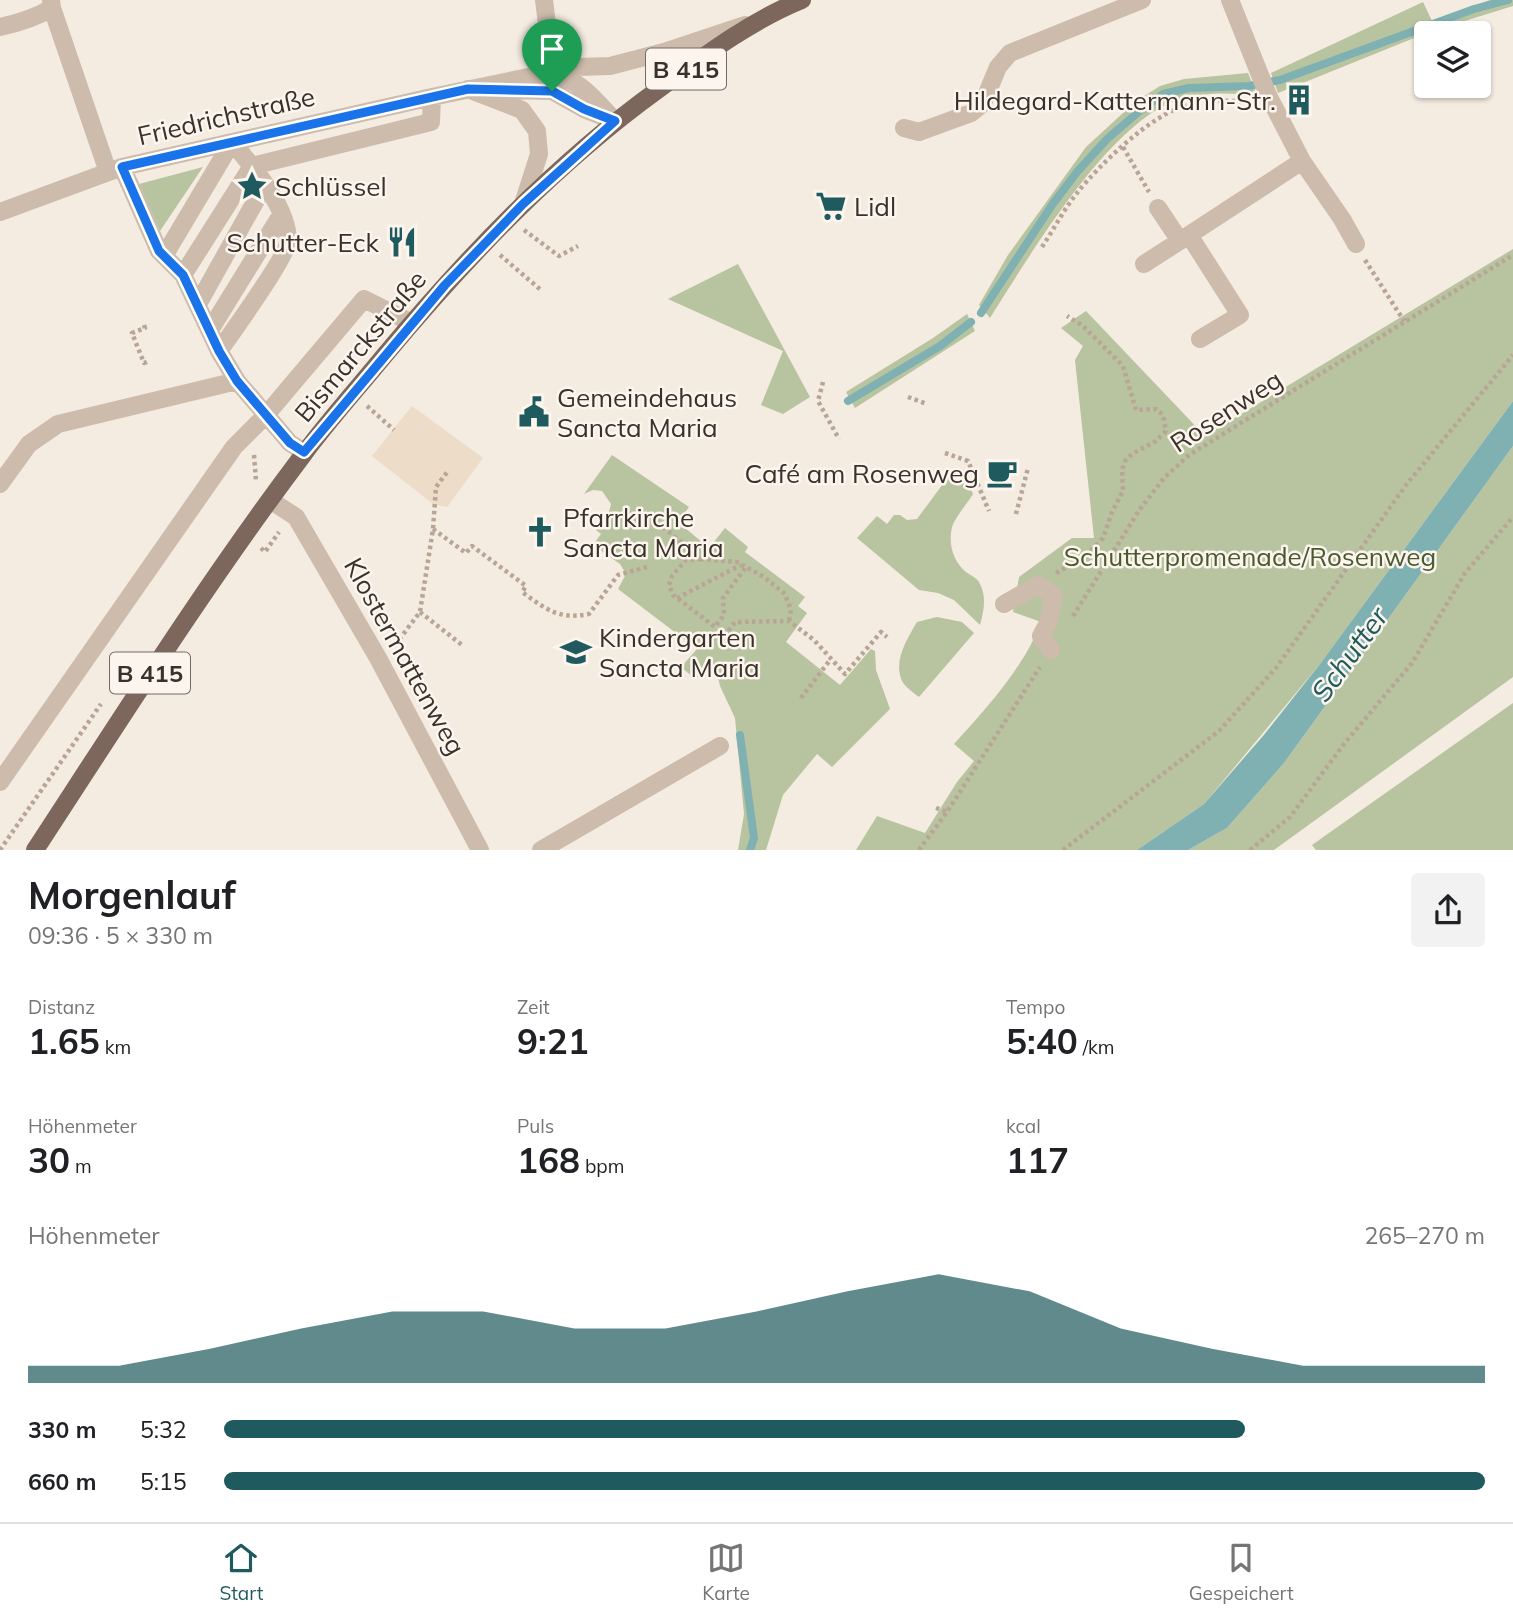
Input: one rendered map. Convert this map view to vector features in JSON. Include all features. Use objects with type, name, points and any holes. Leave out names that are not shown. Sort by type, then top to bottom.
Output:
[{"type":"main road","name":"B 415","points":[[759,21],[802,0]]},
{"type":"main road","name":"Bismarckstraße","points":[[35,850],[205,590],[270,499],[304,452],[412,323],[523,204],[615,121],[697,61],[759,21]]},
{"type":"street","points":[[544,0],[548,32],[547,74]]},
{"type":"street","points":[[904,128],[919,132],[971,114],[984,103],[998,67],[1010,53],[1142,0]]},
{"type":"street","points":[[1230,0],[1271,101],[1302,161],[1356,244]]},
{"type":"street","points":[[0,27],[27,21],[51,4],[115,170],[159,251],[183,275],[219,351],[237,381],[290,443],[304,452]]},
{"type":"street","name":"Friedrichstraße","points":[[0,212],[115,170],[468,89],[577,67],[610,66],[664,52],[759,21]]},
{"type":"street","name":"Friedrichstraße","points":[[547,74],[566,76],[581,86],[615,121]]},
{"type":"street","points":[[468,89],[522,110],[537,131],[539,154],[523,204]]},
{"type":"street","name":"Friedrichstraße","points":[[468,89],[552,91],[584,109],[615,121]]},
{"type":"street","points":[[183,275],[252,166],[431,121],[432,97]]},
{"type":"street","points":[[164,256],[232,142],[265,184],[281,215],[289,244],[260,293],[219,351]]},
{"type":"street","points":[[1144,264],[1302,161]]},
{"type":"street","points":[[198,304],[265,184]]},
{"type":"street","points":[[1158,208],[1184,238],[1240,315],[1200,339]]},
{"type":"street","points":[[210,330],[281,215]]},
{"type":"street","name":"Bismarckstraße","points":[[0,782],[234,447],[266,415],[364,299],[412,323]]},
{"type":"street","points":[[0,484],[29,444],[58,424],[237,381]]},
{"type":"street","name":"Klostermattenweg","points":[[270,499],[296,517],[378,658],[481,850]]},
{"type":"street","points":[[1003,604],[1038,585],[1054,596],[1048,622],[1041,636],[1051,650]]},
{"type":"street","points":[[541,850],[720,746]]},
{"type":"path","points":[[1042,247],[1076,193],[1141,131],[1166,113],[1185,105],[1271,101]]},
{"type":"path","points":[[1123,147],[1158,208]]},
{"type":"path","points":[[510,218],[559,256],[579,246]]},
{"type":"path","points":[[486,243],[542,291]]},
{"type":"path","points":[[1356,244],[1404,321]]},
{"type":"path","name":"Rosenweg","points":[[919,850],[947,812],[1140,509],[1164,478],[1189,455],[1513,255]]},
{"type":"path","points":[[1038,585],[1061,569],[1084,558],[1103,538],[1123,491],[1122,470],[1125,461],[1156,441],[1166,431],[1163,415],[1156,409],[1136,410],[1123,366],[1083,326],[1067,316]]},
{"type":"path","points":[[144,325],[145,328],[132,333],[144,363],[149,361]]},
{"type":"path","points":[[1063,850],[1219,731],[1276,668],[1406,485],[1513,355]]},
{"type":"path","points":[[823,383],[818,401],[839,439]]},
{"type":"path","points":[[353,393],[394,430]]},
{"type":"path","points":[[908,397],[927,404]]},
{"type":"path","points":[[945,453],[968,461],[989,511]]},
{"type":"path","points":[[1016,514],[1028,468]]},
{"type":"path","points":[[378,658],[390,651],[420,612],[433,529],[436,487],[448,471]]},
{"type":"path","points":[[1250,850],[1290,817],[1344,744],[1412,663],[1465,573],[1513,517]]},
{"type":"path","points":[[663,527],[701,559]]},
{"type":"path","points":[[433,529],[466,554],[472,546],[526,586],[522,592],[550,612],[562,616],[589,614],[618,575],[647,568]]},
{"type":"path","points":[[744,566],[723,598],[724,615],[715,627],[677,598],[669,585],[672,576],[686,560],[737,562],[764,577],[785,594],[791,610],[789,621]]},
{"type":"path","points":[[677,598],[744,566]]},
{"type":"path","points":[[420,612],[463,645]]},
{"type":"path","points":[[720,642],[735,622],[789,621],[814,640],[845,674],[879,631],[887,637]]},
{"type":"path","points":[[801,698],[830,660]]},
{"type":"path","points":[[936,807],[947,812]]},
{"type":"green space","points":[[1490,0],[1513,0],[1513,6],[1465,21],[1432,21]]},
{"type":"green space","points":[[1423,2],[1432,21],[1414,21],[1414,38],[1278,93],[1271,73]]},
{"type":"green space","points":[[1248,73],[1257,95],[1214,94],[1182,98],[1147,117],[1121,139],[1070,198],[990,318],[979,305],[1008,255],[1086,147],[1135,102],[1160,86],[1184,79]]},
{"type":"green space","points":[[203,167],[160,231],[139,184]]},
{"type":"green space","name":"Schutterpromenade/Rosenweg","points":[[1513,249],[1513,401],[1320,664],[1204,804],[1137,850],[856,850],[877,816],[925,833],[957,782],[974,761],[954,744],[1015,671],[1041,622],[1013,612],[1019,577],[1072,538],[1094,538],[1075,360],[1083,346],[1061,328],[1086,311],[1205,436]]},
{"type":"green space","points":[[738,264],[810,397],[783,414],[761,405],[783,351],[668,299]]},
{"type":"green space","points":[[967,314],[975,331],[855,408],[846,392]]},
{"type":"green space","points":[[1513,446],[1513,677],[1274,850],[1188,850],[1227,828],[1284,763]]},
{"type":"green space","points":[[612,455],[689,507],[678,522],[709,548],[725,528],[748,547],[745,552],[805,597],[798,606],[807,613],[786,642],[840,685],[871,649],[875,651],[876,670],[890,709],[832,767],[817,754],[783,795],[766,850],[738,850],[744,814],[735,718],[717,673],[694,678],[681,667],[697,649],[618,589],[626,574],[620,564],[593,545],[601,534],[596,530],[609,512],[611,504],[602,491],[593,490],[584,494]]},
{"type":"green space","points":[[954,469],[966,477],[973,494],[952,527],[951,546],[958,563],[978,580],[982,587],[984,603],[980,625],[954,600],[938,593],[919,590],[857,538],[877,516],[887,524],[894,515],[900,515],[907,520],[917,519]]},
{"type":"green space","points":[[937,617],[962,622],[974,633],[919,697],[902,681],[900,658],[917,622]]},
{"type":"green space","points":[[1513,703],[1513,850],[1316,850],[1312,845]]},
{"type":"shaded area","points":[[412,406],[483,458],[447,507],[433,504],[372,456]]},
{"type":"water","name":"Schutter","points":[[1513,401],[1513,446],[1284,763],[1227,828],[1188,850],[1137,850],[1204,804],[1263,736],[1320,664]]},
{"type":"waterway","points":[[981,313],[1077,172],[1107,139],[1163,94],[1189,88],[1249,86],[1280,80],[1474,9],[1508,0]]},
{"type":"waterway","points":[[848,401],[940,346],[971,322]]},
{"type":"waterway","points":[[740,735],[754,838],[750,850]]},
{"type":"place","name":"Hildegard-Kattermann-Str.","points":[[1299,100]]},
{"type":"place","name":"Schlüssel","points":[[252,186]]},
{"type":"place","name":"Lidl","points":[[831,206]]},
{"type":"place","name":"Schutter-Eck","points":[[402,242]]},
{"type":"place","name":"Gemeindehaus Sancta Maria","points":[[534,412]]},
{"type":"place","name":"Café am Rosenweg","points":[[1002,473]]},
{"type":"place","name":"Pfarrkirche Sancta Maria","points":[[540,532]]},
{"type":"place","name":"Kindergarten Sancta Maria","points":[[576,652]]},
{"type":"route","points":[[468,89],[552,91],[584,109],[615,121],[523,204],[445,285],[304,452],[290,443],[237,381],[219,351],[183,275],[159,251],[122,167],[468,89]]}]
